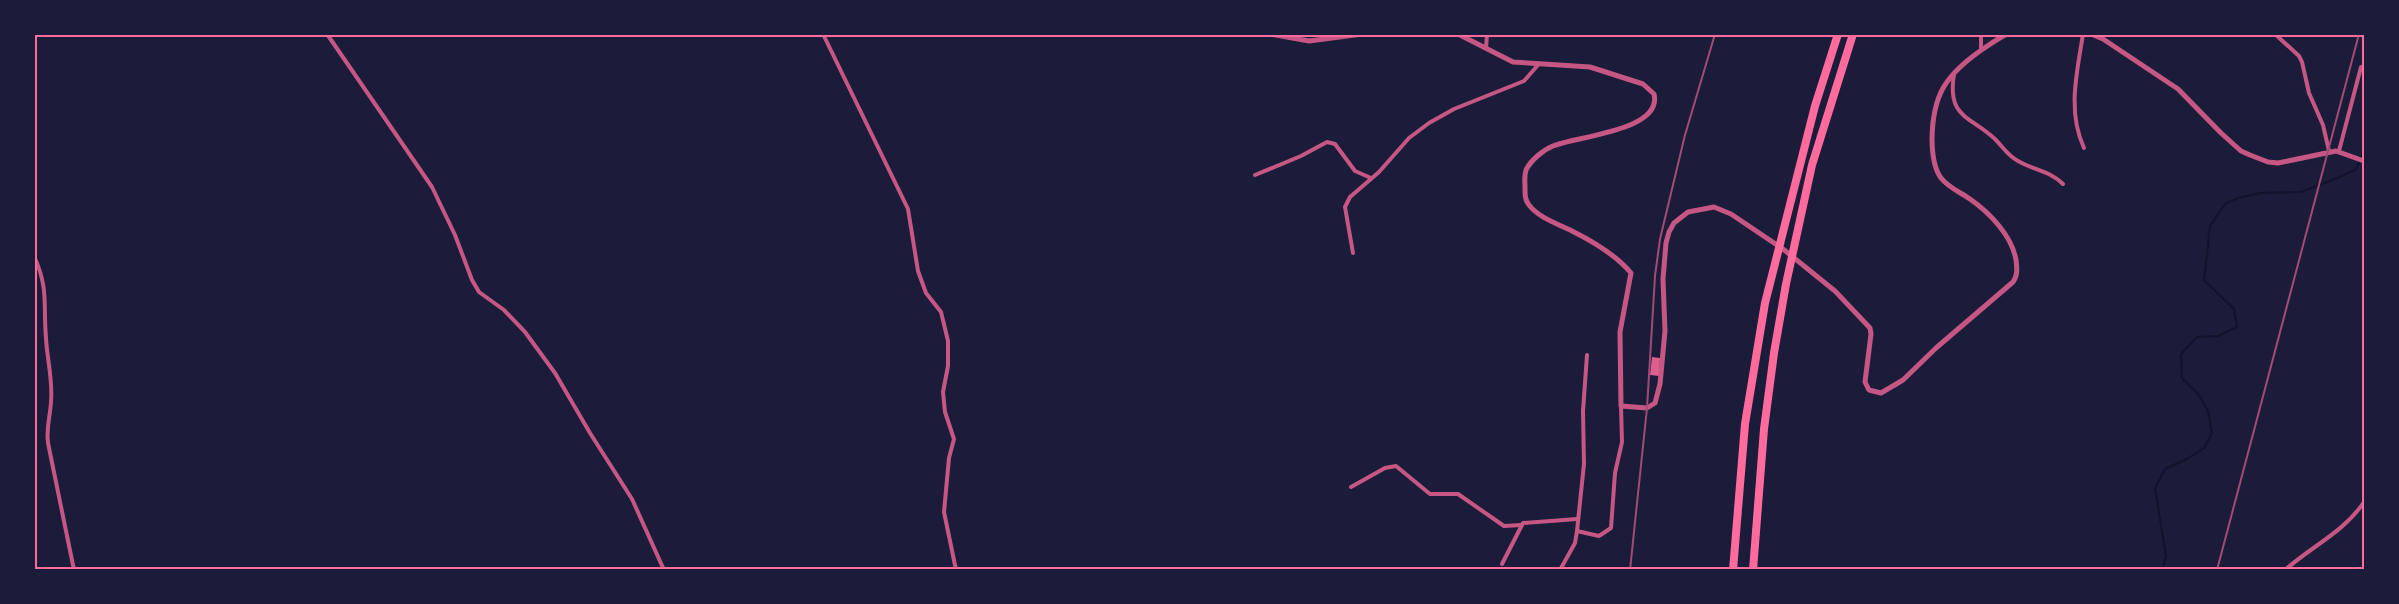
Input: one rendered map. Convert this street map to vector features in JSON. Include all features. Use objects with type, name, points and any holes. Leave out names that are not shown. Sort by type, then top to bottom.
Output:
[{"type":"highway","points":[[1733,570],[1745,424],[1765,303],[1815,106],[1838,34]]},
{"type":"highway","points":[[1753,570],[1764,429],[1786,284],[1812,165],[1853,34]]},
{"type":"street","points":[[327,34],[432,187],[456,235],[472,280],[479,292],[504,310],[525,332],[555,373],[632,499],[664,570]]},
{"type":"street","points":[[822,34],[908,209],[918,271],[926,293],[941,312],[948,341],[948,366],[943,392],[945,412],[954,440],[949,458],[944,512],[956,570]]},
{"type":"street","points":[[1270,34],[1309,41],[1362,34]]},
{"type":"street","points":[[1458,34],[1503,59],[1521,64],[1590,67],[1643,84],[1653,92],[1655,98],[1651,112],[1641,121],[1547,149],[1531,163],[1524,178],[1525,197],[1531,208],[1542,217],[1589,240],[1631,273],[1620,332],[1622,442],[1615,473],[1611,528],[1599,536],[1577,531]]},
{"type":"street","points":[[1486,48],[1487,34]]},
{"type":"street","points":[[1981,34],[1981,50]]},
{"type":"street","points":[[1621,406],[1647,408],[1654,405],[1658,395],[1665,331],[1663,279],[1669,232],[1681,215],[1688,212],[1714,207],[1731,214],[1783,249],[1835,291],[1870,328],[1864,382],[1869,390],[1881,393],[1903,380],[1936,348],[2016,280],[2015,256],[2006,236],[1984,210],[1949,187],[1936,168],[1932,146],[1933,117],[1944,83],[1954,70],[2007,34]]},
{"type":"street","points":[[2083,34],[2073,99],[2079,137],[2085,148]]},
{"type":"street","points":[[2091,34],[2103,39],[2178,89],[2241,151],[2268,162],[2278,163],[2339,151],[2364,161]]},
{"type":"street","points":[[2275,34],[2299,56],[2302,62],[2309,93],[2323,124],[2329,152]]},
{"type":"street","points":[[1353,253],[1345,212],[1346,203],[1409,138],[1464,104],[1524,81],[1538,65]]},
{"type":"street","points":[[2339,151],[2361,67]]},
{"type":"street","points":[[1954,70],[1953,98],[1963,116],[1994,138],[2004,153],[2049,173],[2063,184]]},
{"type":"street","points":[[1255,175],[1301,156],[1327,142],[1335,144],[1355,171],[1371,178]]},
{"type":"street","points":[[34,256],[44,280],[46,339],[51,369],[51,403],[46,427],[74,570]]},
{"type":"street","points":[[1560,570],[1575,543],[1577,531],[1584,464],[1583,411],[1587,355]]},
{"type":"street","points":[[1351,487],[1392,465],[1408,474],[1430,494],[1458,494],[1504,525],[1514,527],[1526,522],[1577,519]]},
{"type":"street","points":[[2285,570],[2348,523],[2364,502]]},
{"type":"street","points":[[1502,564],[1521,525]]},
{"type":"building","points":[[1652,357],[1660,358],[1659,376],[1650,375]]},
{"type":"waterway","points":[[2162,570],[2166,556],[2155,488],[2165,469],[2204,448],[2212,433],[2208,411],[2199,395],[2182,378],[2181,354],[2197,337],[2218,336],[2237,327],[2234,309],[2204,280],[2210,226],[2225,204],[2238,198],[2260,193],[2301,192],[2356,169],[2364,152]]},
{"type":"railway","points":[[1630,570],[1647,408],[1655,276],[1660,239],[1685,135],[1715,34]]},
{"type":"railway","points":[[2217,570],[2359,34]]}]
